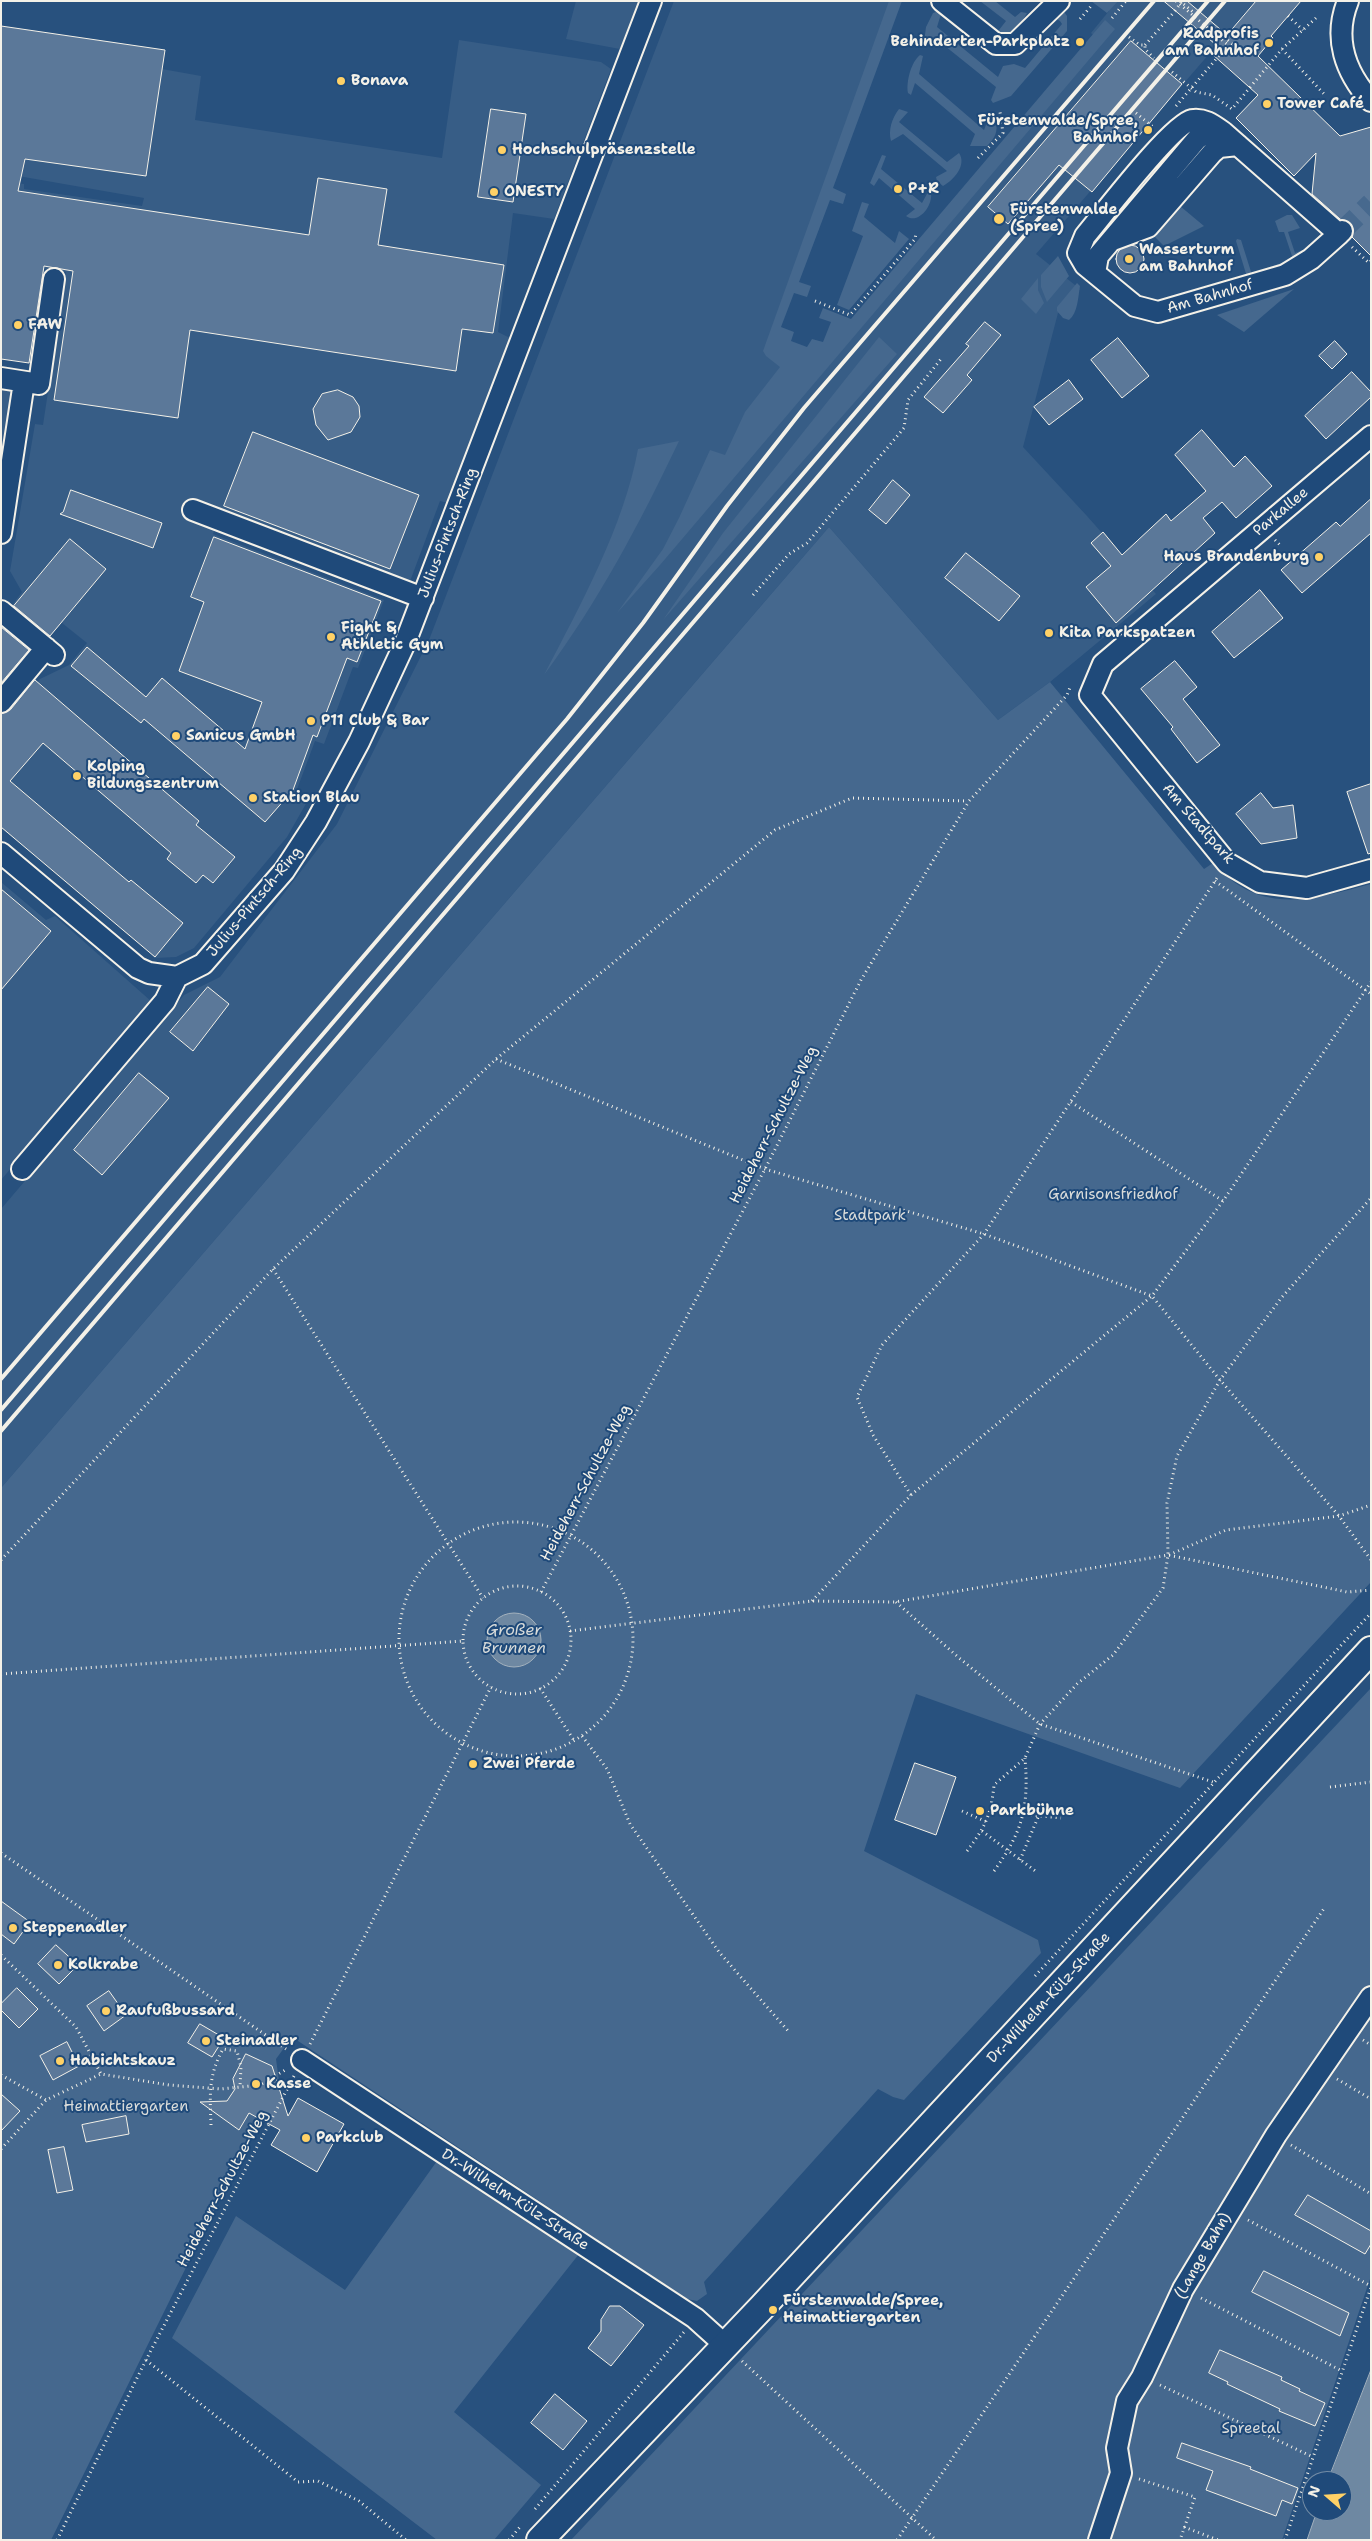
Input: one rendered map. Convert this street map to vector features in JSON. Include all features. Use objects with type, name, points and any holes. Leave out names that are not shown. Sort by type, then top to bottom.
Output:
[{"type":"main road","name":"Dr.-Wilhelm-Külz-Straße","points":[[531,2532],[725,2345],[1371,1650]]},
{"type":"street","name":"Julius-Pintsch-Ring","points":[[177,977],[203,964],[249,914],[300,850],[387,686],[423,598],[651,1]]},
{"type":"street","points":[[942,1],[996,44],[1015,44],[1058,1]]},
{"type":"street","points":[[1348,1],[1340,32],[1341,47],[1345,61],[1362,91],[1371,101]]},
{"type":"street","name":"Am Bahnhof","points":[[1223,132],[1203,120],[1190,120],[1181,126],[1086,236],[1079,247],[1079,257],[1085,265],[1135,306],[1158,312],[1285,275],[1311,259],[1341,232]]},
{"type":"street","points":[[1095,273],[1098,256],[1197,139],[1204,134],[1223,132],[1341,232]]},
{"type":"street","points":[[1111,240],[1148,227],[1212,153],[1219,148],[1238,145]]},
{"type":"street","points":[[1,378],[39,384],[54,280]]},
{"type":"street","points":[[1,533],[24,382]]},
{"type":"street","name":"Parkallee","points":[[1090,696],[1104,664],[1371,436]]},
{"type":"street","points":[[192,510],[423,598]]},
{"type":"street","points":[[1,611],[50,652],[1,702]]},
{"type":"street","name":"Am Stadtpark","points":[[1090,696],[1227,863],[1260,882],[1307,888],[1371,870]]},
{"type":"street","points":[[1,853],[138,968],[149,973],[177,977],[165,1001],[22,1169]]},
{"type":"street","name":"(Lange Bahn)","points":[[1099,2540],[1121,2472],[1117,2448],[1127,2401],[1142,2377],[1183,2289],[1276,2136],[1323,2070],[1339,2041],[1371,1997]]},
{"type":"street","name":"Dr.-Wilhelm-Külz-Straße","points":[[302,2060],[695,2318],[725,2345]]},
{"type":"path","points":[[1112,18],[1126,1]]},
{"type":"path","points":[[1176,1],[1181,2],[1193,12]]},
{"type":"path","points":[[1181,2],[1228,45],[1237,48],[1224,37]]},
{"type":"path","points":[[1145,45],[1181,2]]},
{"type":"path","points":[[1080,19],[1092,5]]},
{"type":"path","points":[[1288,16],[1303,30]]},
{"type":"path","points":[[1172,72],[1196,92],[1212,95],[1232,109],[1282,49],[1317,17]]},
{"type":"path","points":[[1130,37],[1140,45],[1145,45]]},
{"type":"path","points":[[1145,45],[1145,49],[1154,58]]},
{"type":"path","points":[[1193,86],[1228,45]]},
{"type":"path","points":[[1282,49],[1324,94]]},
{"type":"path","points":[[978,158],[1002,133],[1000,112]]},
{"type":"path","points":[[1136,113],[1155,129]]},
{"type":"path","points":[[815,301],[850,314],[915,239],[916,232]]},
{"type":"path","points":[[1341,232],[1369,263],[1371,261]]},
{"type":"path","points":[[753,595],[789,554],[807,543],[904,428],[907,422],[908,400],[941,359]]},
{"type":"path","name":"Heideherr-Schultze-Weg","points":[[541,1592],[765,1169],[861,980],[969,801],[1067,695]]},
{"type":"path","points":[[1,1560],[273,1269],[496,1059],[775,830],[852,798],[969,801]]},
{"type":"path","points":[[911,1495],[874,1435],[857,1397],[882,1345],[984,1234],[1227,863]]},
{"type":"path","points":[[1215,881],[1369,992]]},
{"type":"path","points":[[812,1602],[911,1495],[1152,1296],[1223,1201],[1369,992],[1371,982]]},
{"type":"path","points":[[496,1059],[765,1169],[984,1234],[1152,1296],[1220,1380],[1339,1516],[1370,1558]]},
{"type":"path","points":[[1071,1102],[1223,1201]]},
{"type":"path","points":[[994,1871],[1008,1851],[1024,1814],[1027,1788],[1026,1758],[1040,1724],[1077,1684],[1113,1655],[1163,1588],[1168,1555],[1167,1503],[1177,1456],[1220,1380],[1282,1297],[1371,1198]]},
{"type":"path","points":[[273,1269],[483,1598]]},
{"type":"path","points":[[570,1631],[812,1602],[895,1602],[1168,1555],[1226,1530],[1339,1516],[1371,1505]]},
{"type":"path","points":[[499,1522],[540,1523],[577,1538],[608,1564],[628,1600],[635,1640],[628,1680],[608,1715],[575,1742],[539,1756],[498,1757],[462,1744],[433,1724],[411,1693],[399,1658],[400,1620],[411,1585],[433,1555],[449,1544],[464,1533],[499,1522]]},
{"type":"path","points":[[1168,1555],[1347,1592],[1371,1590]]},
{"type":"path","points":[[521,1586],[541,1592],[561,1608],[570,1631],[569,1654],[563,1669],[552,1681],[523,1694],[506,1693],[491,1687],[478,1677],[468,1664],[464,1641],[468,1616],[483,1598],[505,1587],[521,1586]]},
{"type":"path","points":[[895,1602],[958,1657],[1040,1724],[1213,1782]]},
{"type":"path","points":[[1032,1979],[1371,1613]]},
{"type":"path","points":[[1,1674],[464,1641]]},
{"type":"path","name":"Heideherr-Schultze-Weg","points":[[57,2540],[146,2360],[302,2060],[491,1687]]},
{"type":"path","points":[[540,1688],[575,1742]]},
{"type":"path","points":[[582,1736],[607,1769],[630,1824],[718,1952],[789,2032]]},
{"type":"path","points":[[967,1851],[987,1822],[991,1811],[994,1785],[1026,1758]]},
{"type":"path","points":[[1330,1787],[1371,1782]]},
{"type":"path","points":[[962,1811],[987,1822]]},
{"type":"path","points":[[991,1811],[1061,1818]]},
{"type":"path","points":[[1020,1860],[1039,1815]]},
{"type":"path","points":[[982,1831],[1038,1873]]},
{"type":"path","points":[[1,1853],[302,2060],[260,2085],[240,2087],[210,2088],[169,2085],[101,2074],[46,2100],[1,2149]]},
{"type":"path","points":[[897,2540],[1325,1907]]},
{"type":"path","points":[[1,1955],[76,2027],[101,2074]]},
{"type":"path","points":[[211,2125],[210,2088],[213,2068],[223,2049],[237,2051],[241,2068],[240,2087]]},
{"type":"path","points":[[1323,2070],[1371,2099]]},
{"type":"path","points":[[1,2075],[46,2100]]},
{"type":"path","points":[[1276,2136],[1371,2194]]},
{"type":"path","points":[[1230,2210],[1371,2286],[1285,2540]]},
{"type":"path","points":[[1183,2289],[1342,2372]]},
{"type":"path","points":[[529,2517],[695,2318]]},
{"type":"path","points":[[725,2345],[936,2540]]},
{"type":"path","points":[[146,2360],[298,2482],[318,2481],[359,2501],[406,2540]]},
{"type":"path","points":[[1142,2377],[1313,2457]]},
{"type":"path","points":[[1121,2472],[1195,2497],[1180,2540]]},
{"type":"path","points":[[1184,2527],[1218,2540]]},
{"type":"path","points":[[510,2540],[531,2532]]},
{"type":"shaded area","points":[[576,1],[638,1],[620,49],[566,39]]},
{"type":"shaded area","points":[[674,1],[894,1],[773,338],[822,359],[1098,39],[1091,33],[1109,11],[1097,1],[1255,1],[1036,254],[1080,289],[1058,313],[1023,447],[1156,594],[1050,682],[998,720],[829,527],[1,1488],[1,1209],[184,995],[220,977],[337,824],[429,640]]},
{"type":"shaded area","points":[[459,40],[601,62],[611,69],[554,219],[513,213],[498,332],[510,338],[448,503],[440,501],[409,584],[221,513],[213,534],[384,600],[358,668],[353,667],[324,744],[315,741],[296,792],[307,802],[287,837],[194,948],[176,957],[155,958],[1,828],[1,724],[40,679],[69,665],[87,643],[62,623],[48,639],[10,608],[22,592],[10,571],[35,424],[43,425],[66,272],[1,262],[1,181],[24,184],[24,189],[142,206],[144,198],[1,173],[162,69],[201,76],[195,120],[442,158]]},
{"type":"shaded area","points":[[1,389],[17,391],[1,491]]},
{"type":"shaded area","points":[[4,626],[32,649],[1,687],[1,629]]},
{"type":"shaded area","points":[[1,882],[46,920],[55,916],[152,1002],[1,1180]]},
{"type":"green space","points":[[889,1],[902,1],[833,188],[846,194],[843,204],[830,200],[799,282],[811,286],[807,297],[794,293],[781,327],[794,332],[791,341],[807,347],[812,339],[823,342],[831,322],[819,318],[823,308],[851,319],[1105,20],[1115,29],[660,565],[617,613],[663,549],[710,450],[725,455],[745,412],[780,367],[766,356],[763,351]]},
{"type":"green space","points":[[980,1],[995,1],[1015,17],[1021,12],[1027,13],[1017,27],[1001,35],[999,30],[1006,21]]},
{"type":"green space","points":[[1091,1],[1118,1],[1107,13]]},
{"type":"green space","points":[[1060,6],[1067,16],[1067,31],[1011,96],[993,103],[991,100],[996,87],[935,38],[931,47],[924,42],[926,27],[933,13],[939,11],[941,14],[937,27],[998,77],[1003,66],[1014,64],[1025,68],[1062,24],[1055,18]]},
{"type":"green space","points":[[920,55],[923,56],[919,74],[984,130],[989,117],[996,121],[995,135],[987,146],[970,146],[975,134],[915,83],[911,95],[908,93],[910,72],[914,62]]},
{"type":"green space","points":[[899,109],[908,112],[899,122],[947,162],[959,153],[961,162],[958,172],[943,186],[937,181],[936,177],[947,171],[903,134],[891,141],[891,124]]},
{"type":"green space","points":[[882,155],[886,156],[881,169],[922,203],[928,192],[931,193],[930,203],[920,216],[911,218],[906,216],[915,209],[879,178],[874,186],[870,183]]},
{"type":"green space","points":[[1174,201],[1204,226],[1164,246],[1149,231]]},
{"type":"green space","points":[[862,202],[869,204],[864,217],[895,243],[899,231],[909,239],[849,310],[837,305],[863,236],[852,231]]},
{"type":"green space","points":[[1287,215],[1292,215],[1300,228],[1288,232],[1295,253],[1308,248],[1300,256],[1265,274],[1264,269],[1293,259],[1284,232],[1279,232],[1275,221]]},
{"type":"green space","points":[[1237,239],[1241,240],[1252,275],[1247,277],[1236,241]]},
{"type":"green space","points":[[1058,256],[1069,276],[1047,302],[1041,287],[1041,275]]},
{"type":"green space","points":[[1038,278],[1038,290],[1044,303],[1036,314],[1021,299]]},
{"type":"green space","points":[[1077,283],[1080,286],[1077,304],[1069,320],[1063,318],[1057,311],[1057,307]]},
{"type":"green space","points":[[1294,289],[1244,332],[1217,315]]},
{"type":"green space","points":[[879,337],[897,354],[663,620],[723,533]]},
{"type":"green space","points":[[679,441],[649,502],[600,591],[544,675],[586,593],[612,536],[631,478],[638,449]]},
{"type":"green space","name":"Stadtpark","points":[[829,527],[998,720],[1050,682],[1204,869],[1213,863],[1231,880],[1249,891],[1268,897],[1287,899],[1328,895],[1371,884],[1371,1582],[1180,1788],[916,1694],[864,1851],[1038,1940],[1041,1953],[904,2100],[893,2097],[878,2089],[704,2282],[707,2294],[697,2301],[687,2299],[292,2037],[276,2059],[280,2089],[269,2100],[51,2540],[1,2540],[1,1488]]},
{"type":"green space","name":"Spreetal","points":[[1371,1688],[1371,2276],[1305,2471],[1302,2471],[1302,2481],[1282,2540],[571,2540]]},
{"type":"green space","points":[[437,2161],[579,2254],[454,2412],[541,2485],[494,2540],[437,2540],[172,2338],[236,2216],[345,2290]]},
{"type":"water","name":"Großer Brunnen","points":[[509,1613],[519,1613],[529,1617],[537,1625],[541,1640],[537,1655],[529,1663],[519,1667],[509,1667],[499,1663],[491,1655],[487,1645],[487,1635],[491,1625],[499,1617]]},
{"type":"water","points":[[1371,2370],[1371,2540],[1307,2540],[1314,2521],[1352,2521],[1352,2471],[1332,2471]]},
{"type":"building","points":[[1164,1],[1187,1],[1227,35],[1256,1],[1301,1],[1271,36],[1273,38],[1258,56],[1340,136],[1371,127],[1371,256],[1352,237],[1354,228],[1351,223],[1340,219],[1312,194],[1316,153],[1294,176],[1236,118],[1258,95],[1212,54],[1218,47]]},
{"type":"building","points":[[1,26],[165,50],[146,176],[25,159],[18,191],[309,235],[318,178],[387,189],[378,245],[504,265],[493,333],[462,329],[456,371],[190,330],[178,418],[54,400],[73,271],[44,266],[29,363],[1,359]]},
{"type":"building","points":[[1131,41],[1182,84],[1092,192],[1059,165],[1008,224],[988,207]]},
{"type":"building","points":[[491,109],[526,114],[513,202],[478,197]]},
{"type":"building","name":"Wasserturm am Bahnhof","points":[[1130,245],[1140,249],[1144,259],[1140,269],[1130,273],[1120,269],[1116,259],[1120,249]]},
{"type":"building","points":[[985,322],[1001,335],[967,375],[972,380],[943,413],[924,397],[969,346],[966,344]]},
{"type":"building","points":[[1118,338],[1149,376],[1122,398],[1091,360]]},
{"type":"building","points":[[1335,341],[1347,354],[1332,369],[1319,356]]},
{"type":"building","points":[[1352,372],[1371,392],[1371,397],[1326,439],[1305,416]]},
{"type":"building","points":[[1069,380],[1083,399],[1049,425],[1034,407]]},
{"type":"building","points":[[338,390],[353,397],[359,406],[360,417],[351,432],[328,440],[316,425],[313,409],[322,394]]},
{"type":"building","points":[[1202,430],[1234,467],[1245,456],[1272,486],[1236,518],[1222,502],[1203,518],[1215,533],[1116,623],[1086,587],[1111,566],[1091,543],[1103,532],[1122,555],[1166,514],[1171,521],[1206,491],[1175,455]]},
{"type":"building","points":[[253,432],[419,495],[390,569],[224,506]]},
{"type":"building","points":[[893,480],[910,495],[886,524],[869,510]]},
{"type":"building","points":[[71,490],[162,523],[153,548],[60,514],[63,512]]},
{"type":"building","name":"Haus Brandenburg","points":[[1371,499],[1371,533],[1302,593],[1281,570],[1336,522],[1340,526]]},
{"type":"building","points":[[214,537],[381,601],[357,662],[347,658],[317,737],[313,735],[293,790],[265,822],[144,719],[141,723],[71,666],[87,647],[146,697],[162,678],[245,749],[262,702],[179,671],[204,602],[191,597]]},
{"type":"building","points":[[70,539],[106,569],[50,636],[14,606]]},
{"type":"building","points":[[966,553],[1020,596],[999,621],[945,578]]},
{"type":"building","points":[[1260,590],[1283,618],[1234,658],[1212,632]]},
{"type":"building","points":[[1,627],[29,650],[1,683]]},
{"type":"building","points":[[1175,661],[1197,687],[1183,699],[1220,745],[1197,763],[1171,729],[1173,727],[1141,689]]},
{"type":"building","points":[[35,680],[199,821],[196,825],[235,857],[213,883],[203,875],[196,883],[167,859],[171,853],[43,743],[10,781],[129,882],[131,880],[183,923],[155,957],[1,827],[1,714],[10,710]]},
{"type":"building","points":[[1371,784],[1371,853],[1368,854],[1347,792]]},
{"type":"building","points":[[1261,793],[1273,808],[1293,805],[1297,838],[1261,844],[1236,814]]},
{"type":"building","points":[[1,889],[51,931],[1,990]]},
{"type":"building","points":[[208,987],[229,1004],[193,1051],[170,1032]]},
{"type":"building","points":[[139,1073],[169,1098],[102,1175],[74,1150]]},
{"type":"building","points":[[915,1763],[956,1777],[936,1835],[895,1820]]},
{"type":"building","name":"Steppenadler","points":[[1,1901],[30,1922],[14,1944],[1,1934]]},
{"type":"building","name":"Kolkrabe","points":[[56,1945],[78,1965],[59,1984],[38,1964]]},
{"type":"building","points":[[17,1988],[38,2009],[19,2028],[1,2010],[1,2004]]},
{"type":"building","name":"Raufußbussard","points":[[109,1991],[126,2015],[104,2031],[87,2006]]},
{"type":"building","name":"Steinadler","points":[[200,2024],[224,2038],[212,2057],[188,2043]]},
{"type":"building","name":"Habichtskauz","points":[[67,2042],[79,2066],[53,2080],[40,2056]]},
{"type":"building","points":[[246,2054],[272,2066],[288,2116],[298,2098],[344,2124],[317,2172],[271,2145],[280,2130],[249,2113],[239,2130],[200,2102],[227,2101],[235,2089],[233,2079]]},
{"type":"building","points":[[1,2094],[20,2111],[1,2131]]},
{"type":"building","points":[[126,2116],[129,2134],[86,2142],[82,2125]]},
{"type":"building","points":[[64,2147],[73,2190],[57,2193],[48,2150]]},
{"type":"building","points":[[1308,2195],[1371,2231],[1371,2244],[1365,2254],[1295,2215]]},
{"type":"building","points":[[1264,2271],[1349,2313],[1340,2336],[1252,2292]]},
{"type":"building","points":[[610,2306],[620,2306],[644,2325],[611,2366],[588,2348],[601,2331],[601,2320]]},
{"type":"building","points":[[1220,2350],[1282,2377],[1281,2380],[1300,2389],[1299,2391],[1325,2403],[1315,2426],[1279,2411],[1280,2409],[1227,2384],[1228,2382],[1209,2373]]},
{"type":"building","points":[[555,2394],[587,2421],[563,2450],[531,2423]]},
{"type":"building","points":[[1182,2443],[1251,2467],[1250,2469],[1298,2488],[1292,2504],[1282,2500],[1276,2516],[1206,2490],[1213,2471],[1177,2458]]},
{"type":"tunnel","points":[[1342,231],[1371,203]]},
{"type":"railway","points":[[1,1379],[567,719],[643,623],[727,506],[804,408],[1154,1]]},
{"type":"railway","points":[[1,1410],[1208,1]]},
{"type":"railway","points":[[1,1431],[1225,1]]},
{"type":"place","name":"Behinderten-Parkplatz","points":[[1080,42]]},
{"type":"place","name":"Radprofis am Bahnhof","points":[[1269,43]]},
{"type":"place","name":"Bonava","points":[[341,81]]},
{"type":"place","name":"Tower Café","points":[[1267,104]]},
{"type":"place","name":"Fürstenwalde/Spree, Bahnhof","points":[[1148,130]]},
{"type":"place","name":"Hochschulpräsenzstelle","points":[[502,150]]},
{"type":"place","name":"P+R","points":[[898,189]]},
{"type":"place","name":"ONESTY","points":[[494,192]]},
{"type":"place","name":"Fürstenwalde (Spree)","points":[[999,219]]},
{"type":"place","name":"Wasserturm am Bahnhof","points":[[1129,259]]},
{"type":"place","name":"FAW","points":[[18,325]]},
{"type":"place","name":"Haus Brandenburg","points":[[1319,557]]},
{"type":"place","name":"Kita Parkspatzen","points":[[1049,633]]},
{"type":"place","name":"Fight & Athletic Gym","points":[[331,637]]},
{"type":"place","name":"P11 Club & Bar","points":[[311,721]]},
{"type":"place","name":"Sanicus GmbH","points":[[176,736]]},
{"type":"place","name":"Kolping Bildungszentrum","points":[[77,776]]},
{"type":"place","name":"Station Blau","points":[[253,798]]},
{"type":"place","name":"Zwei Pferde","points":[[473,1764]]},
{"type":"place","name":"Parkbühne","points":[[980,1811]]},
{"type":"place","name":"Steppenadler","points":[[13,1928]]},
{"type":"place","name":"Kolkrabe","points":[[58,1965]]},
{"type":"place","name":"Raufußbussard","points":[[106,2011]]},
{"type":"place","name":"Steinadler","points":[[206,2041]]},
{"type":"place","name":"Habichtskauz","points":[[60,2061]]},
{"type":"place","name":"Kasse","points":[[256,2084]]},
{"type":"place","name":"Parkclub","points":[[306,2138]]},
{"type":"place","name":"Fürstenwalde/Spree, Heimattiergarten","points":[[773,2310]]},
{"type":"park label","name":"Garnisonsfriedhof","points":[[1113,1195]]},
{"type":"park label","name":"Heimattiergarten","points":[[126,2107]]}]
